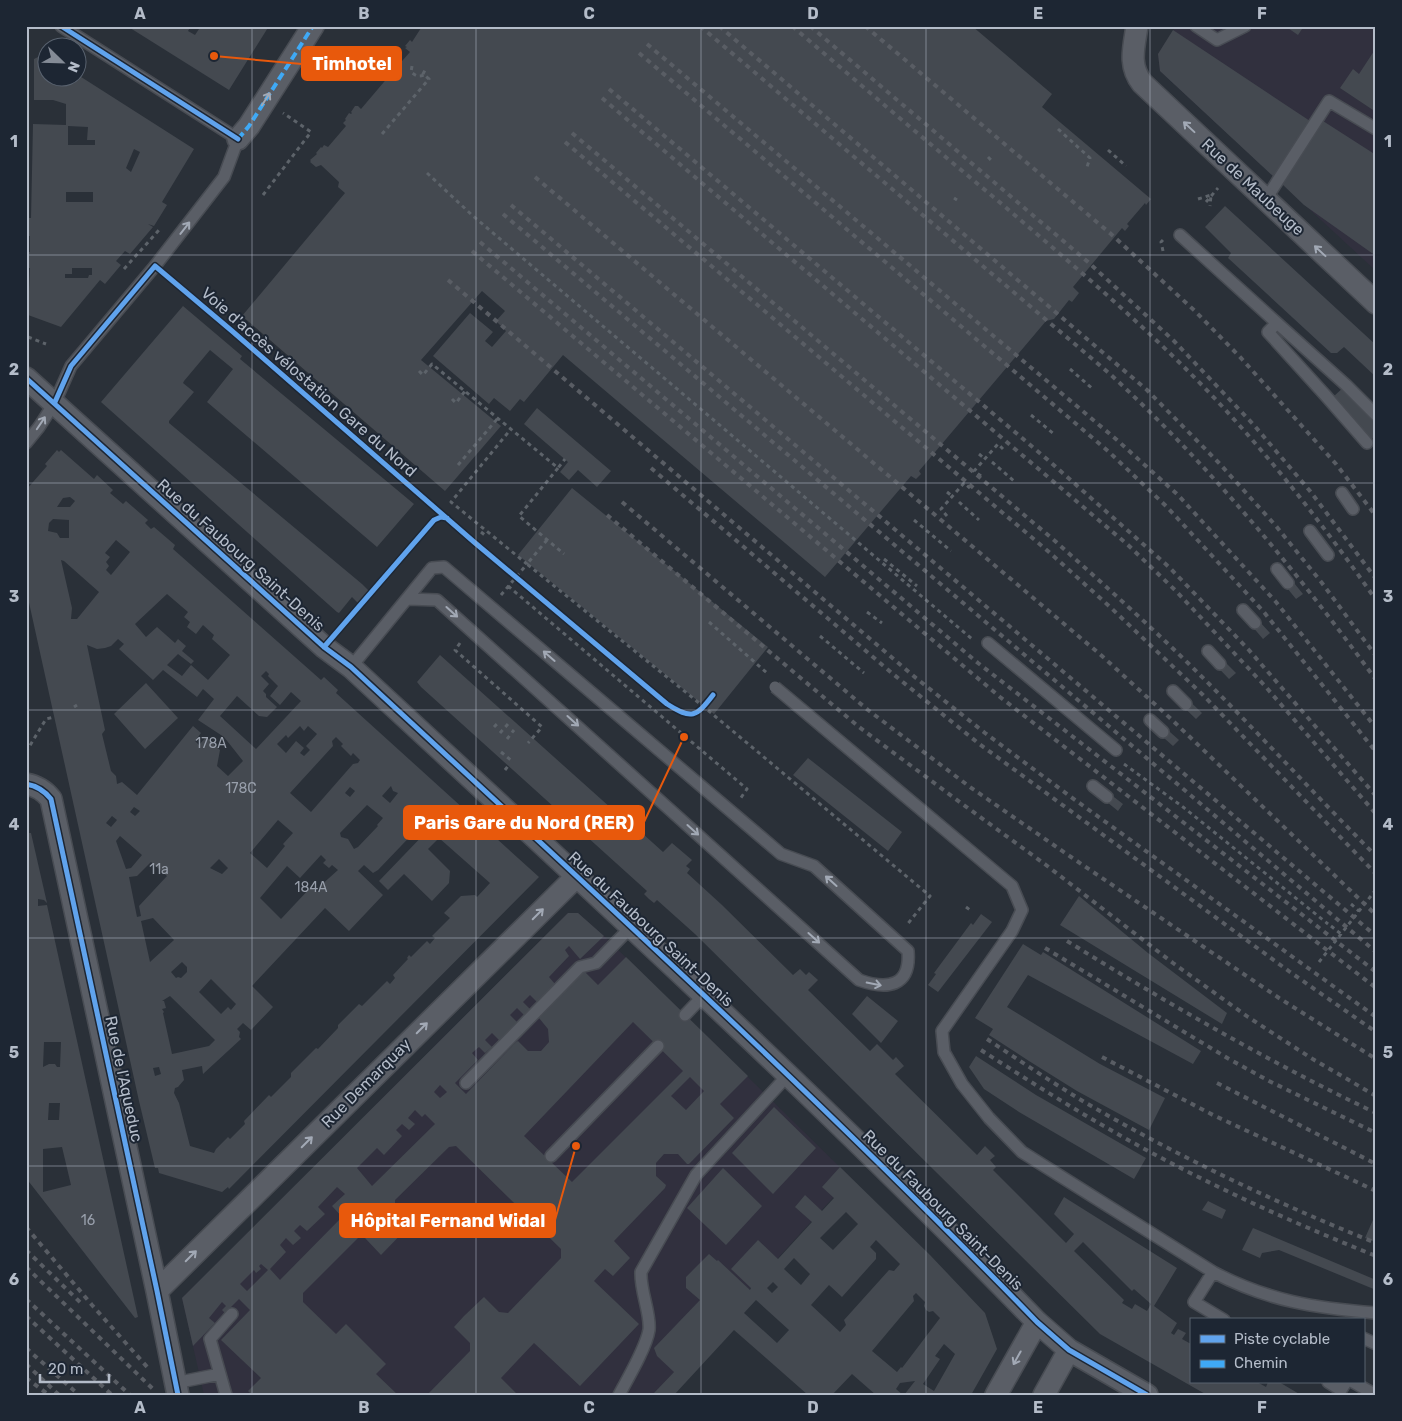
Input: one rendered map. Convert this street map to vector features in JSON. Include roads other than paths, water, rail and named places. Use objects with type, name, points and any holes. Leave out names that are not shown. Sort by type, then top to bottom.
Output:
[{"type":"street","points":[[234,149],[313,26]]},
{"type":"street","name":"Rue de Maubeuge","points":[[1137,26],[1134,69],[1142,83],[1376,303]]},
{"type":"street","name":"Rue du Faubourg Saint-Denis","points":[[26,378],[55,402],[324,647],[350,667],[577,876],[788,1075],[1037,1322],[1069,1350],[1147,1395]]},
{"type":"street","name":"Rue de l'Aqueduc","points":[[26,784],[41,789],[51,800],[169,1354],[182,1386]]},
{"type":"street","name":"Rue Demarquay","points":[[157,1291],[577,876]]},
{"type":"street","points":[[1002,1393],[1037,1322]]},
{"type":"street","points":[[1044,1395],[1069,1350]]},
{"type":"lane","points":[[26,443],[40,426],[55,402],[71,366],[155,266],[224,178],[234,149],[60,26]]},
{"type":"lane","points":[[1196,26],[1217,40],[1245,26]]},
{"type":"lane","points":[[1266,200],[1328,100],[1376,129]]},
{"type":"lane","points":[[1180,234],[1346,385],[1376,415]]},
{"type":"lane","points":[[1277,322],[1268,332],[1367,443]]},
{"type":"lane","points":[[1342,493],[1353,509]]},
{"type":"lane","points":[[1310,531],[1328,555]]},
{"type":"lane","points":[[350,667],[432,568],[444,567],[781,854],[814,866],[908,951],[909,963],[907,972],[896,983],[884,986],[859,980],[437,600],[408,599]]},
{"type":"lane","points":[[1277,569],[1288,583]]},
{"type":"lane","points":[[1243,610],[1255,623]]},
{"type":"lane","points":[[988,643],[1116,750]]},
{"type":"lane","points":[[1208,651],[1220,664]]},
{"type":"lane","points":[[775,687],[1012,886],[1022,910],[1012,931],[942,1031],[944,1052],[962,1084],[989,1118],[1022,1152],[1213,1272],[1237,1284],[1288,1302],[1349,1317],[1376,1313]]},
{"type":"lane","points":[[1174,691],[1186,704]]},
{"type":"lane","points":[[1150,720],[1163,732]]},
{"type":"lane","points":[[1093,786],[1107,797]]},
{"type":"lane","points":[[466,1083],[580,967],[596,963],[631,927]]},
{"type":"lane","points":[[685,1015],[704,995]]},
{"type":"lane","points":[[551,1156],[658,1046]]},
{"type":"lane","points":[[619,1395],[649,1330],[640,1283],[641,1272],[696,1175],[788,1075]]},
{"type":"lane","points":[[1213,1272],[1194,1302],[1221,1318]]},
{"type":"lane","points":[[226,1395],[210,1339],[232,1314]]},
{"type":"lane","points":[[1364,1338],[1376,1344]]},
{"type":"lane","points":[[182,1386],[220,1374]]},
{"type":"lane","points":[[1331,1384],[1341,1390],[1345,1384]]},
{"type":"lane","points":[[1357,1384],[1376,1395]]},
{"type":"railway","points":[[700,26],[1110,374],[1147,409],[1217,482],[1283,559],[1376,680]]},
{"type":"railway","points":[[719,26],[1147,390],[1219,463],[1276,526],[1322,583],[1376,656]]},
{"type":"railway","points":[[792,26],[1075,267],[1190,373],[1216,399],[1288,482],[1376,600]]},
{"type":"railway","points":[[810,26],[1088,262],[1174,341],[1253,424],[1310,491],[1376,579]]},
{"type":"railway","points":[[865,26],[1111,234],[1195,311],[1241,358],[1336,464],[1376,516]]},
{"type":"railway","points":[[647,44],[1117,440],[1178,495],[1276,602],[1376,728]]},
{"type":"railway","points":[[639,53],[1108,451],[1167,507],[1263,611],[1376,752]]},
{"type":"railway","points":[[609,89],[1048,460],[1169,567],[1248,649],[1376,796]]},
{"type":"railway","points":[[602,98],[1128,545],[1176,591],[1265,686],[1376,814]]},
{"type":"railway","points":[[572,133],[1097,578],[1192,667],[1376,856]]},
{"type":"railway","points":[[565,142],[1049,552],[1109,606],[1203,695],[1376,874]]},
{"type":"railway","points":[[535,177],[1102,656],[1170,718],[1376,915]]},
{"type":"railway","points":[[511,205],[1376,936]]},
{"type":"railway","points":[[503,214],[1376,952]]},
{"type":"railway","points":[[480,242],[978,663],[1376,972]]},
{"type":"railway","points":[[472,251],[1000,697],[1376,988]]},
{"type":"railway","points":[[448,280],[916,678],[985,733],[1376,1017]]},
{"type":"railway","points":[[651,468],[893,674],[978,743],[1290,972],[1376,1032]]},
{"type":"railway","points":[[622,502],[868,710],[970,787],[1279,998],[1376,1059]]},
{"type":"railway","points":[[607,515],[859,727],[1046,865],[1173,963],[1248,1017],[1311,1058],[1376,1096]]},
{"type":"railway","points":[[1067,941],[1219,1031],[1336,1094],[1376,1113]]},
{"type":"railway","points":[[1045,948],[1229,1059],[1269,1081],[1376,1133]]},
{"type":"railway","points":[[987,1039],[1086,1103],[1156,1142],[1302,1212],[1376,1243]]},
{"type":"railway","points":[[981,1050],[1074,1109],[1171,1163],[1272,1212],[1376,1256]]},
{"type":"railway","points":[[1102,1057],[1213,1115],[1376,1191]]},
{"type":"railway","points":[[1217,1083],[1376,1164]]},
{"type":"railway","points":[[26,1227],[148,1368]]},
{"type":"railway","points":[[26,1250],[83,1305]]},
{"type":"railway","points":[[26,1267],[154,1390]]},
{"type":"railway","points":[[26,1299],[130,1395]]},
{"type":"railway","points":[[26,1316],[112,1395]]},
{"type":"railway","points":[[26,1348],[79,1395]]},
{"type":"railway","points":[[26,1364],[59,1395]]},
{"type":"railway","points":[[26,1378],[49,1395]]},
{"type":"place","name":"Timhotel","points":[[214,56]]},
{"type":"place","name":"Paris Gare du Nord (RER)","points":[[684,737]]},
{"type":"place","name":"Hôpital Fernand Widal","points":[[576,1146]]}]
